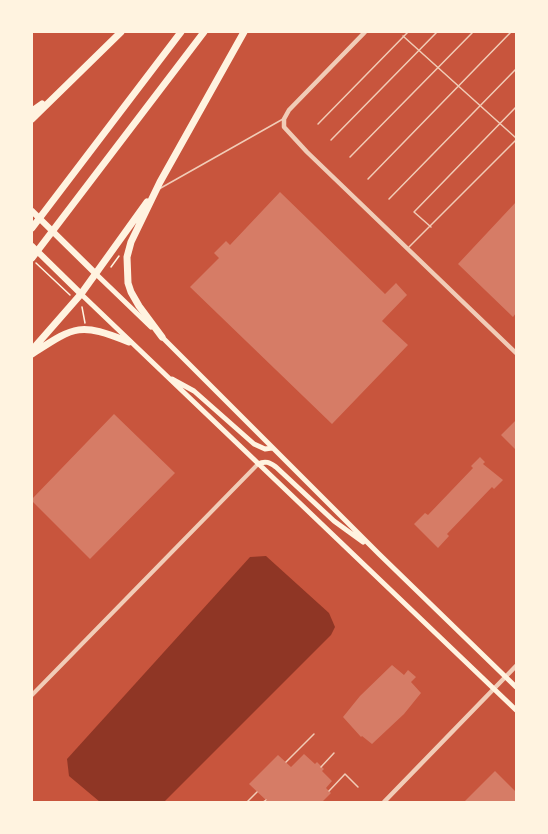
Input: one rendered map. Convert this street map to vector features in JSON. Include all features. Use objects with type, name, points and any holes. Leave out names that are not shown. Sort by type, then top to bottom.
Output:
[{"type":"highway","points":[[32,119],[121,32]]},
{"type":"highway","points":[[32,228],[181,32]]},
{"type":"highway","points":[[32,258],[204,32]]},
{"type":"highway","points":[[162,337],[139,306],[128,283],[127,257],[131,242],[160,182],[244,32]]},
{"type":"highway","points":[[32,111],[61,90]]},
{"type":"highway","points":[[32,350],[81,294],[160,182]]},
{"type":"highway","points":[[32,354],[64,333],[77,329],[92,328],[129,342]]},
{"type":"main road","points":[[32,211],[516,687]]},
{"type":"main road","points":[[32,246],[129,342],[516,710]]},
{"type":"main road","points":[[163,373],[194,391],[254,444],[265,449],[272,448]]},
{"type":"main road","points":[[258,464],[263,461],[269,462],[276,467],[334,521],[379,554]]},
{"type":"street","points":[[365,32],[289,110],[284,121],[286,130],[516,353]]},
{"type":"street","points":[[32,695],[258,464]]},
{"type":"street","points":[[384,802],[516,666]]},
{"type":"lane","points":[[318,124],[408,32]]},
{"type":"lane","points":[[331,140],[437,32]]},
{"type":"lane","points":[[350,157],[472,32]]},
{"type":"lane","points":[[368,179],[511,32]]},
{"type":"lane","points":[[404,36],[516,139],[408,248]]},
{"type":"lane","points":[[389,199],[516,69]]},
{"type":"lane","points":[[431,227],[414,212],[516,106]]},
{"type":"lane","points":[[156,191],[284,121]]},
{"type":"lane","points":[[286,762],[314,734]]},
{"type":"lane","points":[[321,767],[334,753]]},
{"type":"lane","points":[[329,791],[345,774],[358,786]]},
{"type":"lane","points":[[247,802],[257,792]]},
{"type":"path","points":[[107,271],[120,255]]},
{"type":"path","points":[[32,258],[71,296]]},
{"type":"path","points":[[81,306],[85,324]]},
{"type":"shaded area","points":[[266,556],[329,613],[335,627],[331,635],[164,802],[100,802],[69,776],[67,759],[250,557]]},
{"type":"building","points":[[280,192],[385,294],[396,283],[407,295],[382,321],[408,345],[332,424],[190,287],[219,258],[214,253],[226,241],[230,245]]},
{"type":"building","points":[[516,202],[516,313],[513,317],[458,264]]},
{"type":"building","points":[[114,414],[175,473],[90,559],[32,499]]},
{"type":"building","points":[[516,420],[516,450],[501,435]]},
{"type":"building","points":[[480,457],[485,462],[483,464],[503,480],[494,489],[492,487],[447,534],[449,536],[438,548],[414,524],[425,513],[428,515],[473,468],[471,466]]},
{"type":"building","points":[[392,665],[404,675],[408,670],[416,677],[411,682],[421,693],[404,714],[372,744],[361,737],[343,717],[360,696]]},
{"type":"building","points":[[304,754],[315,764],[317,762],[332,781],[326,788],[331,793],[322,802],[268,802],[249,784],[278,755],[291,767]]},
{"type":"building","points":[[495,771],[516,792],[516,802],[464,802]]}]
